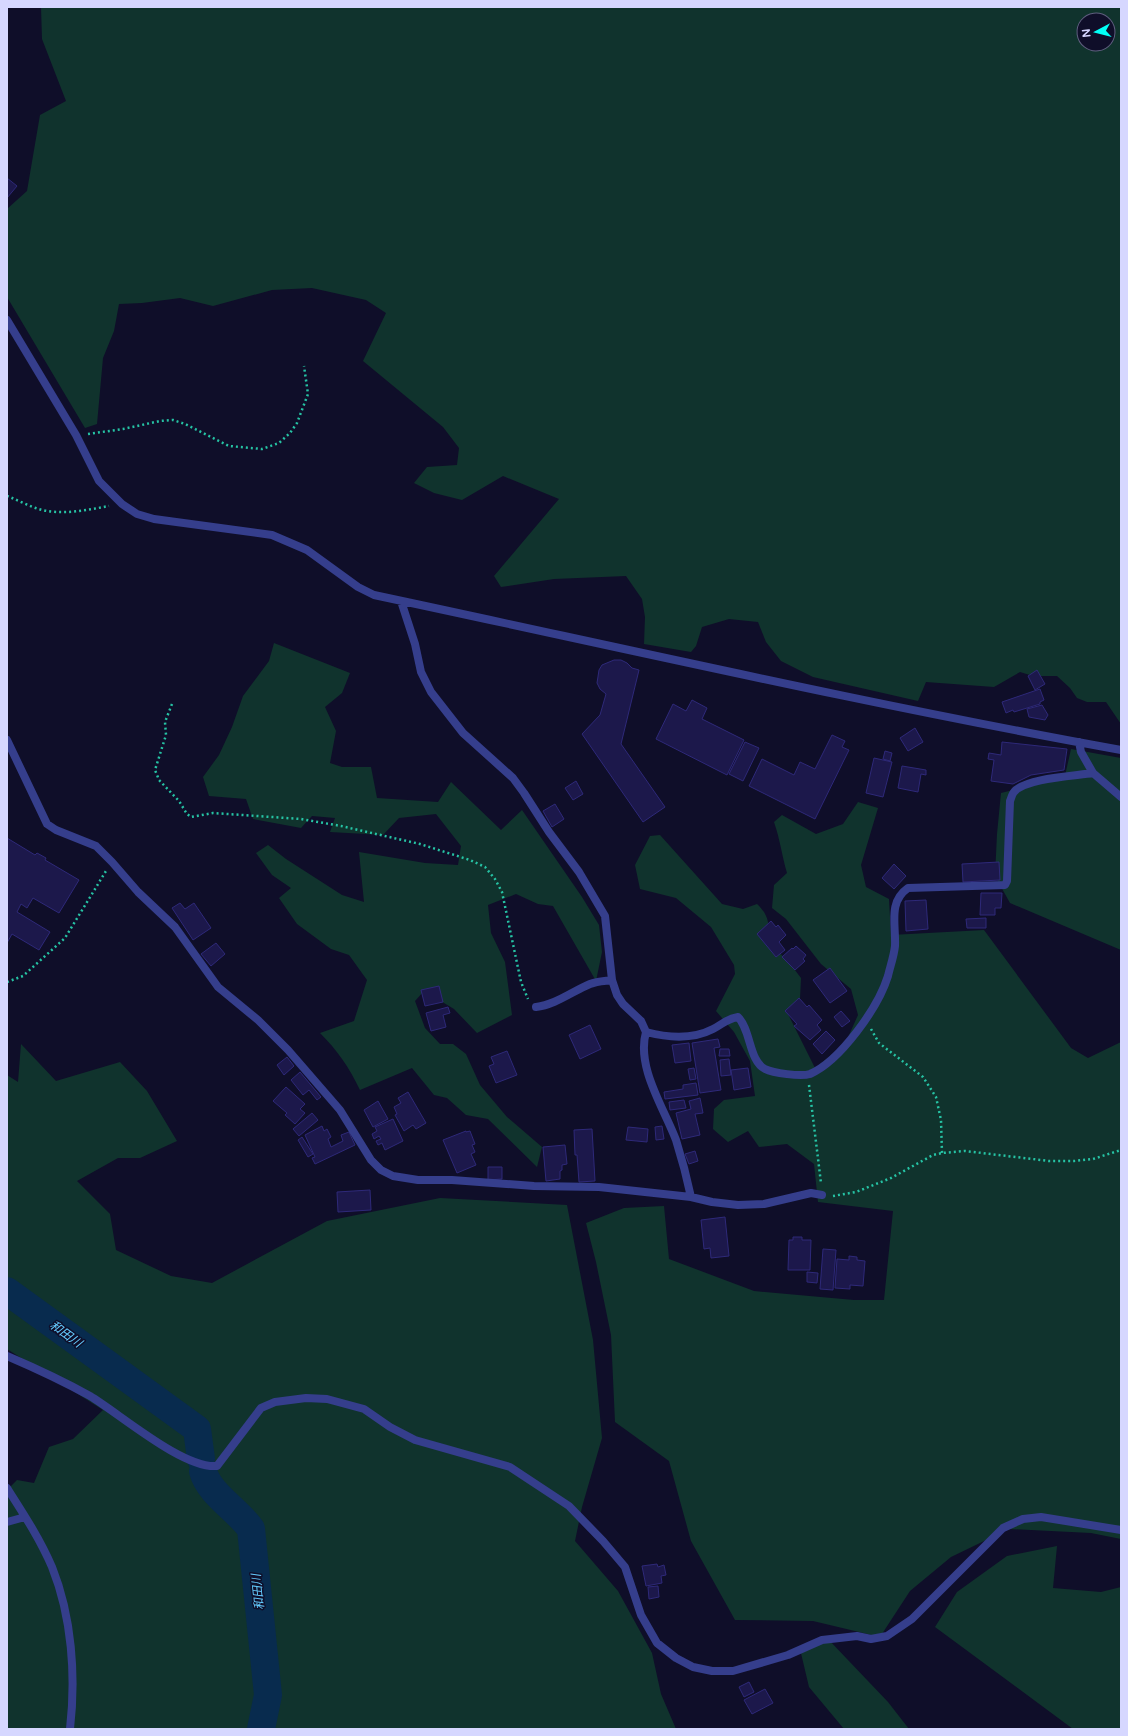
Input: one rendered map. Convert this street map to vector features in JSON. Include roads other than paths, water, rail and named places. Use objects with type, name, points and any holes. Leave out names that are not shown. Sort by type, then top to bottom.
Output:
[{"type":"street","points":[[7,320],[76,435],[99,481],[122,504],[137,514],[154,519],[272,535],[307,550],[358,587],[374,595],[791,685],[1018,732],[1121,750]]},
{"type":"street","points":[[401,601],[415,644],[422,672],[431,692],[463,733],[513,778],[524,792],[549,832],[579,872],[605,916],[612,980],[616,995],[641,1021],[646,1032],[644,1041],[644,1058],[657,1097],[675,1140],[687,1176],[691,1197]]},
{"type":"street","points":[[7,740],[47,824],[56,830],[96,846],[112,862],[138,892],[174,927],[218,987],[258,1020],[288,1050],[340,1110],[371,1160],[381,1170],[393,1176],[418,1180],[452,1180],[534,1186],[599,1187],[691,1197],[712,1202],[738,1205],[764,1204],[811,1193],[822,1195]]},
{"type":"street","points":[[1079,742],[1081,752],[1094,774],[1121,797]]},
{"type":"street","points":[[646,1032],[667,1037],[704,1034],[716,1028],[729,1018],[738,1017],[744,1022],[757,1064],[765,1070],[797,1076],[808,1075],[823,1066],[849,1042],[867,1018],[887,978],[895,948],[895,904],[900,894],[908,888],[1004,885],[1007,881],[1010,801],[1014,792],[1023,785],[1041,780],[1094,774]]},
{"type":"street","points":[[536,1006],[542,1006],[554,1002],[592,983],[612,980]]},
{"type":"street","points":[[7,1356],[46,1373],[90,1397],[165,1447],[208,1467],[217,1466],[261,1408],[275,1402],[306,1398],[327,1399],[364,1409],[390,1427],[415,1440],[510,1466],[569,1506],[604,1541],[625,1568],[641,1615],[657,1643],[676,1658],[693,1666],[712,1671],[733,1671],[788,1655],[822,1640],[857,1636],[871,1639],[887,1636],[912,1619],[1003,1528],[1022,1519],[1041,1517],[1121,1530]]},
{"type":"street","points":[[7,1488],[25,1517],[52,1567],[65,1608],[73,1675],[70,1729]]},
{"type":"street","points":[[7,1522],[25,1517]]},
{"type":"waterway","name":"和田川","points":[[7,1291],[197,1429],[201,1459]]},
{"type":"waterway","name":"和田川","points":[[203,1471],[211,1487],[251,1529],[268,1695],[261,1729]]}]
